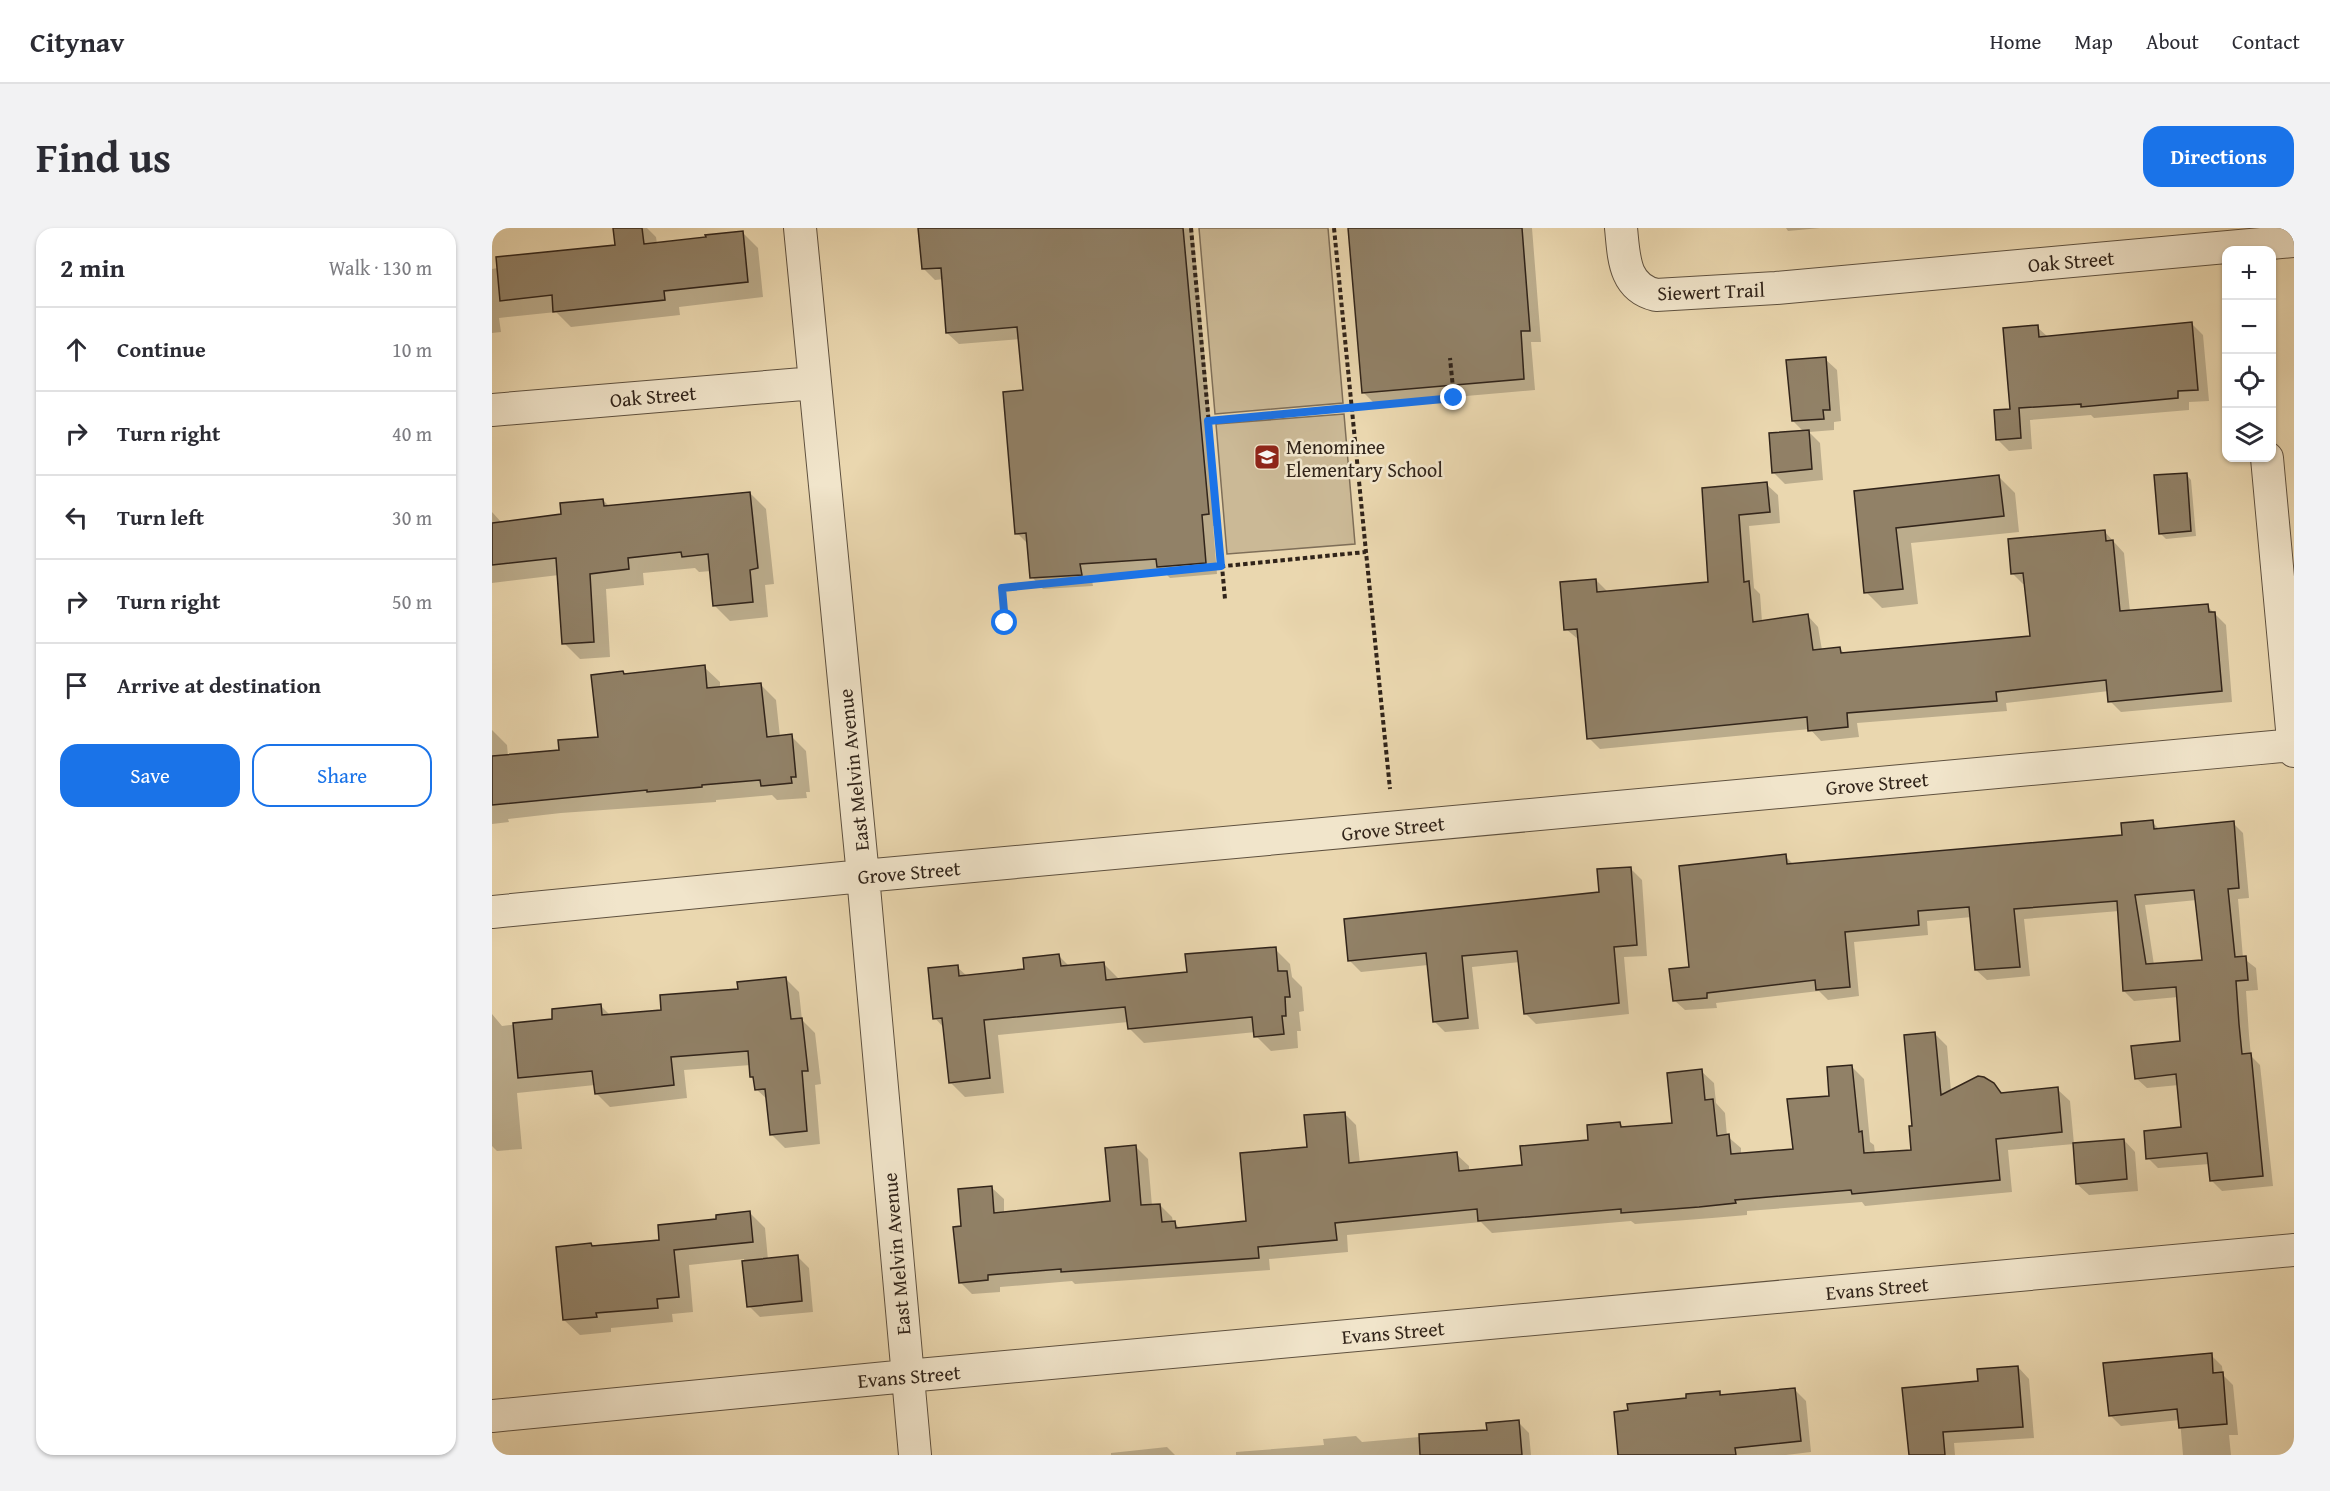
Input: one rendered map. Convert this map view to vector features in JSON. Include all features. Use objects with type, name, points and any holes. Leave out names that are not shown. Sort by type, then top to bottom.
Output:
[{"type":"street","name":"East Melvin Avenue","points":[[800,228],[863,876],[915,1455]]},
{"type":"street","name":"Siewert Trail","points":[[1622,237],[1624,262],[1629,278],[1640,289],[1656,296],[1848,281]]},
{"type":"street","name":"Oak Street","points":[[1848,281],[2247,241],[2294,241]]},
{"type":"street","name":"Oak Street","points":[[492,410],[815,383]]},
{"type":"street","points":[[2267,462],[2294,751]]},
{"type":"street","name":"Grove Street","points":[[492,912],[2294,745]]},
{"type":"street","name":"Evans Street","points":[[492,1416],[2294,1250]]},
{"type":"path","points":[[1191,228],[1225,599]]},
{"type":"path","points":[[1334,228],[1390,789]]},
{"type":"path","points":[[1208,421],[1454,398],[1450,358]]},
{"type":"path","points":[[1196,366],[1203,365]]},
{"type":"path","points":[[1005,623],[1002,588],[1366,552]]},
{"type":"shaded area","points":[[1199,228],[1328,228],[1343,403],[1215,414]]},
{"type":"shaded area","points":[[1344,414],[1355,544],[1227,554],[1216,424]]},
{"type":"building","points":[[613,228],[642,228],[644,244],[743,231],[748,282],[664,291],[665,300],[553,312],[552,295],[500,301],[496,257],[615,245]]},
{"type":"building","points":[[918,228],[1183,228],[1209,514],[1202,515],[1206,563],[1157,567],[1156,559],[1080,564],[1082,575],[1030,578],[1026,533],[1015,534],[1003,392],[1023,390],[1017,327],[946,333],[941,268],[922,269]]},
{"type":"building","points":[[1348,228],[1522,228],[1530,331],[1521,331],[1524,379],[1362,393]]},
{"type":"building","points":[[2192,322],[2198,390],[2178,391],[2178,398],[2081,407],[2081,404],[2019,408],[2021,438],[1996,440],[1994,410],[2010,409],[2003,328],[2038,325],[2039,337]]},
{"type":"building","points":[[1826,357],[1830,410],[1823,410],[1824,419],[1792,421],[1786,360]]},
{"type":"building","points":[[1809,430],[1812,469],[1772,473],[1769,433]]},
{"type":"building","points":[[2187,473],[2191,531],[2159,534],[2154,475]]},
{"type":"building","points":[[1999,475],[2004,516],[1896,528],[1903,589],[1864,593],[1854,491]]},
{"type":"building","points":[[1767,482],[1770,512],[1739,515],[1744,582],[1749,581],[1753,622],[1808,614],[1813,650],[1840,647],[1841,653],[2030,636],[2023,573],[2011,574],[2008,539],[2105,530],[2106,541],[2113,540],[2120,611],[2208,604],[2209,612],[2215,612],[2222,691],[2108,702],[2106,680],[1996,692],[1997,701],[1847,713],[1848,727],[1808,731],[1807,717],[1587,739],[1577,629],[1564,630],[1560,582],[1596,579],[1597,592],[1708,582],[1702,488]]},
{"type":"building","points":[[750,492],[758,568],[750,570],[753,602],[713,606],[708,554],[682,557],[681,552],[628,558],[629,569],[590,574],[594,642],[562,644],[556,558],[492,565],[492,523],[561,514],[560,503],[603,499],[604,506]]},
{"type":"building","points":[[705,665],[707,688],[761,683],[767,737],[792,734],[796,777],[791,777],[792,783],[761,786],[760,780],[492,805],[492,756],[559,750],[558,740],[598,737],[591,675],[623,671],[624,674]]},
{"type":"building","points":[[2153,820],[2154,829],[2234,821],[2239,888],[2228,889],[2235,957],[2246,956],[2248,980],[2236,981],[2239,1024],[2242,1054],[2251,1053],[2263,1176],[2210,1181],[2207,1153],[2146,1159],[2144,1131],[2181,1127],[2176,1074],[2135,1079],[2131,1046],[2180,1041],[2176,987],[2123,991],[2117,901],[2014,909],[2020,967],[1975,970],[1969,907],[1918,911],[1919,925],[1845,932],[1850,987],[1816,990],[1815,980],[1707,993],[1707,998],[1673,1001],[1669,969],[1689,967],[1679,866],[1786,854],[1787,864],[2122,835],[2121,823]],"holes":[[[2194,890],[2202,960],[2146,964],[2135,895]]]},
{"type":"building","points":[[1631,867],[1637,945],[1614,947],[1619,1003],[1524,1014],[1517,951],[1462,956],[1468,1018],[1433,1022],[1426,953],[1348,961],[1344,919],[1599,892],[1597,869]]},
{"type":"building","points":[[1276,947],[1278,971],[1287,971],[1290,997],[1285,997],[1286,1016],[1282,1016],[1284,1034],[1254,1037],[1252,1017],[1128,1029],[1125,1007],[984,1020],[990,1078],[949,1083],[942,1018],[933,1019],[928,968],[958,965],[959,976],[1024,969],[1023,958],[1059,954],[1061,966],[1104,962],[1106,980],[1187,972],[1185,954]]},
{"type":"building","points":[[786,977],[791,1019],[802,1018],[808,1071],[802,1071],[807,1131],[770,1135],[765,1089],[755,1090],[753,1077],[750,1077],[748,1051],[671,1057],[674,1085],[595,1094],[592,1071],[518,1078],[513,1023],[552,1019],[552,1009],[601,1004],[602,1015],[661,1010],[660,995],[738,989],[737,982]]},
{"type":"building","points":[[1935,1032],[1941,1095],[1978,1076],[1994,1083],[2001,1093],[2058,1087],[2062,1132],[1996,1139],[2000,1180],[1852,1194],[1851,1190],[1735,1200],[1736,1203],[1621,1213],[1621,1209],[1478,1221],[1477,1209],[1335,1223],[1337,1240],[1258,1247],[1259,1258],[988,1275],[988,1280],[959,1283],[953,1227],[961,1226],[958,1189],[992,1186],[994,1213],[1110,1201],[1105,1148],[1136,1145],[1141,1205],[1160,1204],[1162,1222],[1175,1221],[1176,1228],[1246,1221],[1240,1153],[1307,1147],[1304,1115],[1345,1112],[1349,1163],[1457,1152],[1459,1171],[1522,1165],[1520,1146],[1588,1140],[1587,1125],[1620,1122],[1621,1127],[1672,1123],[1667,1073],[1702,1069],[1705,1100],[1713,1099],[1717,1136],[1729,1134],[1731,1154],[1793,1149],[1787,1099],[1829,1096],[1827,1067],[1852,1065],[1859,1132],[1862,1131],[1864,1153],[1911,1150],[1909,1126],[1912,1126],[1904,1035]]},
{"type":"building","points":[[2124,1139],[2127,1179],[2076,1184],[2073,1143]]},
{"type":"building","points":[[750,1211],[753,1242],[674,1250],[679,1297],[657,1299],[658,1308],[596,1313],[597,1317],[563,1320],[556,1247],[659,1240],[658,1225],[716,1219],[716,1215]]},
{"type":"building","points":[[798,1255],[802,1301],[747,1307],[742,1261]]},
{"type":"building","points":[[2212,1353],[2213,1373],[2223,1372],[2227,1424],[2179,1428],[2177,1409],[2109,1416],[2103,1363]]},
{"type":"building","points":[[2018,1366],[2023,1427],[1943,1432],[1945,1455],[1909,1455],[1902,1388],[1978,1381],[1977,1369]]},
{"type":"building","points":[[1795,1388],[1801,1441],[1735,1448],[1736,1455],[1618,1455],[1614,1412],[1628,1410],[1627,1404],[1686,1398],[1686,1394],[1720,1391],[1720,1395]]},
{"type":"building","points":[[1519,1420],[1522,1455],[1420,1455],[1419,1434],[1487,1430],[1486,1423]]},
{"type":"place","name":"Menominee Elementary School","points":[[1267,457]]},
{"type":"route","points":[[1005,623],[1002,588],[1221,566],[1208,421],[1454,398]]}]
